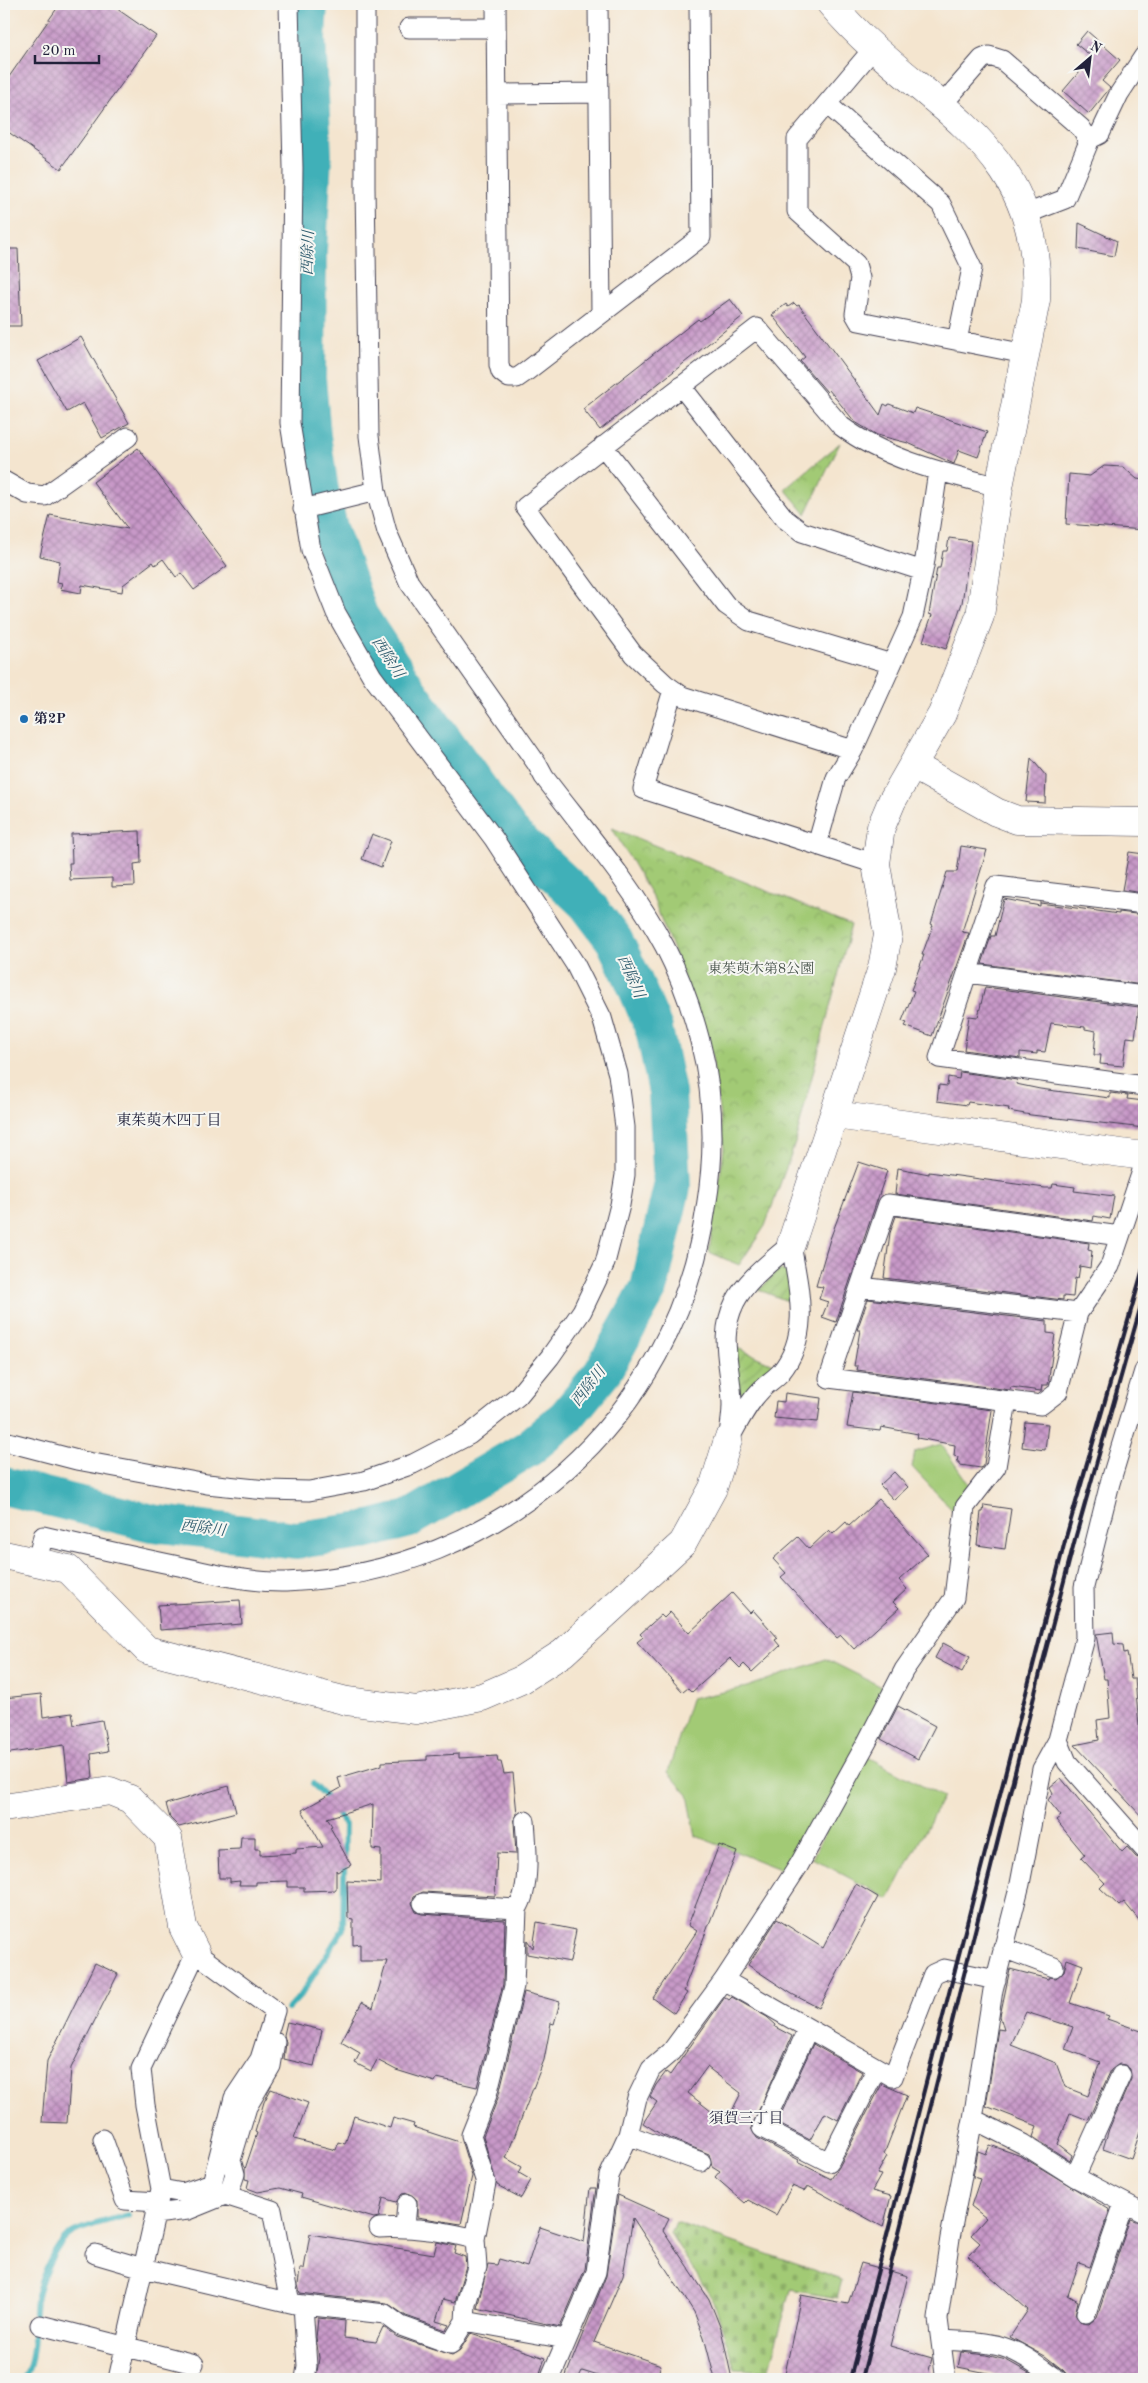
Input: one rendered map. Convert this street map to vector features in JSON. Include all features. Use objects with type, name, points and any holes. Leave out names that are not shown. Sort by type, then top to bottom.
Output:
[{"type":"street","points":[[4,1442],[77,1460],[208,1484],[266,1490],[309,1490],[364,1481],[413,1464],[469,1435],[518,1396],[582,1311],[605,1263],[620,1205],[624,1175],[625,1127],[618,1074],[602,1018],[575,964],[494,839],[372,676],[336,614],[311,550],[307,508],[290,423],[293,168],[289,4]]},
{"type":"street","points":[[37,1562],[43,1536],[249,1580],[284,1582],[327,1578],[390,1568],[415,1560],[472,1534],[513,1512],[545,1489],[599,1438],[648,1374],[669,1334],[696,1264],[710,1181],[712,1142],[710,1106],[700,1043],[679,978],[666,948],[624,882],[544,778],[537,764],[409,582],[371,492],[364,188],[365,4]]},
{"type":"street","points":[[496,4],[498,365],[501,372],[509,378],[517,378],[701,237],[699,4]]},
{"type":"street","points":[[598,4],[601,314]]},
{"type":"street","points":[[728,1440],[760,1390],[784,1366],[792,1354],[800,1329],[802,1309],[791,1244],[882,968],[888,935],[876,864],[881,827],[892,801],[914,766],[942,714],[980,616],[999,488],[1036,300],[1037,269],[1026,214],[1008,176],[990,150],[873,49],[830,4]]},
{"type":"street","points":[[409,28],[496,28]]},
{"type":"street","points":[[873,49],[797,139],[797,211],[856,264],[860,278],[855,314],[859,321],[1025,354]]},
{"type":"street","points":[[941,106],[982,59],[994,56],[1002,60],[1081,128],[1088,140],[1087,148],[1065,199],[1026,214]]},
{"type":"street","points":[[1088,140],[1100,134],[1119,94],[1144,56]]},
{"type":"street","points":[[497,94],[599,93]]},
{"type":"street","points":[[827,104],[941,204],[972,268],[957,341]]},
{"type":"street","points":[[853,750],[682,696],[633,654],[525,507],[757,328],[841,426],[876,448],[938,471],[999,488]]},
{"type":"street","points":[[682,386],[785,519],[802,532],[923,571]]},
{"type":"street","points":[[4,481],[27,494],[45,496],[128,437]]},
{"type":"street","points":[[603,446],[726,605],[749,621],[892,664]]},
{"type":"street","points":[[817,845],[836,778],[853,750],[913,618],[923,571],[938,471]]},
{"type":"street","points":[[307,508],[371,492]]},
{"type":"street","points":[[674,690],[643,789],[876,864]]},
{"type":"street","points":[[914,766],[996,812],[1017,820],[1144,822]]},
{"type":"street","points":[[1144,904],[996,886],[939,1058],[1144,1086]]},
{"type":"street","points":[[967,972],[1144,996]]},
{"type":"street","points":[[834,1116],[1144,1156]]},
{"type":"street","points":[[1120,1236],[888,1204],[861,1287],[828,1378],[1041,1405],[1058,1392],[1078,1314],[1110,1266],[1120,1236],[1144,1162]]},
{"type":"street","points":[[4,1555],[68,1569],[147,1650],[355,1702],[416,1710],[482,1697],[521,1680],[562,1653],[683,1543],[713,1488],[728,1440],[732,1405],[725,1345],[729,1321],[735,1302],[754,1277],[791,1244]]},
{"type":"street","points":[[861,1287],[1078,1314]]},
{"type":"street","points":[[943,2379],[945,2373],[938,2319],[950,2238],[973,2119],[996,1980],[1020,1884],[1042,1769],[1058,1740],[1085,1638],[1084,1587],[1110,1484],[1144,1371]]},
{"type":"street","points":[[556,2377],[566,2339],[596,2272],[609,2176],[628,2135],[637,2098],[651,2069],[671,2052],[724,1980],[799,1866],[904,1670],[954,1598],[965,1506],[996,1467],[1007,1401]]},
{"type":"street","points":[[1058,1740],[1067,1762],[1144,1849]]},
{"type":"street","points":[[4,1808],[110,1791],[130,1799],[168,1838],[183,1927],[196,1953],[275,2011]]},
{"type":"street","points":[[95,2254],[143,2268],[297,2304],[385,2314],[401,2326],[451,2344],[465,2321],[466,2304],[477,2267],[475,2239],[486,2184],[472,2135],[487,2095],[514,1986],[517,1909],[522,1901],[528,1850],[525,1821]]},
{"type":"street","points":[[423,1903],[517,1909]]},
{"type":"street","points":[[1004,1948],[1054,1966]]},
{"type":"street","points":[[118,2379],[158,2202],[141,2069],[196,1953]]},
{"type":"street","points":[[724,1980],[892,2077],[933,1974],[944,1969],[996,1980]]},
{"type":"street","points":[[103,2139],[125,2200],[158,2202],[188,2210],[225,2195],[231,2186],[235,2174],[231,2160],[247,2107],[271,2066],[276,2049],[275,2011]]},
{"type":"street","points":[[158,2202],[212,2183],[234,2098],[260,2059],[275,2011]]},
{"type":"street","points":[[808,2029],[762,2128],[829,2162],[877,2068]]},
{"type":"street","points":[[1075,2177],[1121,2075]]},
{"type":"street","points":[[973,2119],[1023,2144],[1075,2177],[1144,2213]]},
{"type":"street","points":[[628,2135],[701,2162]]},
{"type":"street","points":[[225,2195],[272,2210],[297,2304],[307,2366],[305,2379]]},
{"type":"street","points":[[1086,2313],[1124,2203]]},
{"type":"street","points":[[405,2227],[406,2204]]},
{"type":"street","points":[[379,2228],[405,2227],[441,2230],[475,2239]]},
{"type":"street","points":[[465,2321],[566,2339]]},
{"type":"street","points":[[40,2325],[194,2364]]},
{"type":"street","points":[[940,2340],[973,2341],[1004,2347],[1033,2362],[1057,2379]]},
{"type":"green space","points":[[840,443],[806,514],[785,489]]},
{"type":"green space","name":"東茱萸木第8公園","points":[[612,828],[851,925],[795,1143],[765,1226],[739,1265],[709,1252],[724,1148],[711,1049],[653,898]]},
{"type":"green space","points":[[778,1270],[785,1271],[790,1275],[793,1303],[759,1290]]},
{"type":"green space","points":[[733,1346],[777,1366],[750,1394],[741,1393],[738,1387]]},
{"type":"green space","points":[[941,1444],[970,1486],[958,1516],[912,1467],[915,1452]]},
{"type":"green space","points":[[826,1659],[888,1690],[790,1873],[696,1836],[688,1795],[668,1772],[691,1699],[747,1687]]},
{"type":"green space","points":[[866,1756],[943,1797],[889,1899],[812,1858]]},
{"type":"green space","points":[[675,2222],[842,2280],[837,2298],[791,2290],[768,2371],[735,2369],[714,2302],[670,2233]]},
{"type":"building","points":[[60,4],[110,4],[156,36],[61,169],[4,129],[4,84]]},
{"type":"building","points":[[1087,31],[1120,60],[1102,81],[1110,88],[1089,114],[1063,91],[1092,57],[1076,44]]},
{"type":"building","points":[[1079,223],[1117,241],[1114,256],[1078,249]]},
{"type":"building","points":[[4,249],[18,249],[21,326],[4,326]]},
{"type":"building","points":[[730,299],[743,316],[600,430],[583,409],[698,319],[700,321]]},
{"type":"building","points":[[794,303],[797,306],[799,305],[880,415],[884,404],[913,413],[915,408],[987,432],[978,457],[959,450],[954,464],[908,443],[877,435],[855,422],[829,390],[827,392],[800,361],[805,357],[772,315],[786,304],[788,307]]},
{"type":"building","points":[[81,337],[129,423],[102,438],[83,403],[67,412],[38,361]]},
{"type":"building","points":[[138,448],[227,566],[194,590],[181,573],[176,577],[163,559],[155,565],[153,562],[123,585],[122,592],[82,585],[81,593],[60,589],[62,583],[57,582],[60,561],[40,556],[50,515],[128,529],[93,482]]},
{"type":"building","points":[[1104,466],[1123,467],[1137,479],[1144,480],[1144,530],[1066,524],[1069,474],[1090,476]]},
{"type":"building","points":[[949,538],[971,541],[962,603],[946,649],[923,641],[932,615],[929,614],[937,568],[940,568],[943,551],[947,551]]},
{"type":"building","points":[[1031,758],[1046,776],[1045,803],[1026,802]]},
{"type":"building","points":[[140,831],[141,863],[134,864],[135,886],[112,887],[112,878],[70,880],[69,863],[72,863],[71,834]]},
{"type":"building","points":[[372,834],[391,841],[381,867],[362,859]]},
{"type":"building","points":[[961,846],[987,850],[962,932],[969,933],[932,1036],[905,1026],[907,1023],[902,1021],[914,991],[911,990],[924,955],[922,955],[933,925],[931,924],[947,872],[957,872]]},
{"type":"building","points":[[1129,852],[1144,854],[1144,893],[1122,890]]},
{"type":"building","points":[[1004,899],[1040,906],[1040,903],[1119,914],[1119,912],[1144,915],[1143,985],[982,964],[991,936],[995,936]]},
{"type":"building","points":[[985,987],[1139,1007],[1135,1038],[1127,1037],[1123,1066],[1100,1064],[1101,1055],[1094,1055],[1096,1031],[1085,1029],[1085,1027],[1051,1023],[1045,1052],[1037,1051],[1037,1054],[1020,1052],[1020,1058],[964,1050],[969,1016],[978,1017]]},
{"type":"building","points":[[960,1072],[1017,1080],[1016,1084],[1040,1089],[1110,1098],[1110,1093],[1128,1095],[1127,1099],[1144,1101],[1144,1128],[1031,1115],[1008,1111],[1009,1108],[968,1102],[967,1105],[937,1101],[939,1085],[947,1086],[948,1077],[959,1079]]},
{"type":"building","points":[[859,1162],[887,1171],[836,1322],[822,1317],[828,1302],[819,1299],[823,1287],[816,1286],[830,1239]]},
{"type":"building","points":[[898,1168],[929,1174],[929,1172],[1045,1188],[1052,1188],[1053,1184],[1075,1187],[1074,1191],[1114,1196],[1110,1219],[1094,1216],[1093,1221],[895,1194]]},
{"type":"building","points":[[896,1216],[1089,1243],[1088,1250],[1092,1251],[1090,1268],[1080,1266],[1078,1279],[1075,1278],[1073,1297],[1063,1296],[1063,1300],[884,1278],[890,1233]]},
{"type":"building","points":[[868,1299],[1047,1321],[1047,1333],[1055,1334],[1048,1385],[1042,1385],[1041,1391],[1011,1387],[1010,1390],[857,1370],[858,1366],[854,1366],[860,1330],[857,1330]]},
{"type":"building","points":[[853,1392],[992,1410],[984,1464],[981,1468],[960,1465],[960,1462],[957,1462],[958,1457],[954,1456],[955,1445],[917,1438],[918,1434],[881,1427],[880,1431],[847,1427]]},
{"type":"building","points":[[785,1393],[821,1398],[818,1422],[774,1418],[776,1401],[784,1402]]},
{"type":"building","points":[[1025,1422],[1048,1424],[1045,1450],[1022,1447]]},
{"type":"building","points":[[894,1472],[908,1487],[894,1500],[880,1485]]},
{"type":"building","points":[[879,1499],[928,1554],[899,1580],[907,1589],[893,1602],[899,1608],[854,1649],[841,1635],[837,1638],[781,1577],[786,1573],[773,1559],[798,1537],[809,1549],[829,1530],[833,1534],[846,1522],[849,1526]]},
{"type":"building","points":[[984,1505],[1011,1509],[1005,1549],[977,1545],[981,1512],[983,1512]]},
{"type":"building","points":[[732,1593],[750,1613],[753,1610],[778,1638],[775,1640],[780,1646],[752,1672],[744,1664],[740,1668],[730,1658],[692,1692],[688,1688],[683,1692],[637,1642],[643,1637],[640,1634],[661,1615],[664,1618],[670,1612],[689,1633]]},
{"type":"building","points":[[240,1600],[242,1624],[160,1630],[158,1605]]},
{"type":"building","points":[[1113,1632],[1114,1644],[1123,1645],[1124,1653],[1127,1652],[1131,1679],[1135,1679],[1140,1739],[1144,1738],[1144,1819],[1075,1745],[1099,1740],[1097,1720],[1110,1718],[1107,1679],[1104,1679],[1096,1634]]},
{"type":"building","points":[[943,1643],[970,1657],[962,1672],[935,1658]]},
{"type":"building","points":[[41,1694],[43,1717],[72,1713],[74,1725],[102,1720],[108,1751],[91,1754],[93,1778],[68,1782],[64,1745],[4,1754],[4,1698]]},
{"type":"building","points":[[898,1706],[935,1726],[918,1759],[881,1739]]},
{"type":"building","points":[[459,1754],[459,1758],[497,1756],[498,1762],[501,1762],[504,1774],[513,1773],[517,1814],[514,1822],[516,1854],[497,1853],[495,1896],[423,1892],[414,1896],[412,1903],[416,1912],[422,1914],[505,1920],[503,1984],[477,2087],[437,2078],[435,2082],[396,2070],[377,2060],[371,2071],[355,2063],[360,2053],[341,2042],[362,2002],[373,2008],[387,1961],[360,1961],[360,1944],[353,1945],[353,1919],[348,1918],[347,1881],[381,1883],[381,1850],[372,1849],[373,1804],[327,1818],[351,1865],[337,1872],[336,1870],[336,1890],[304,1891],[304,1887],[288,1887],[288,1881],[256,1882],[256,1885],[239,1885],[240,1881],[230,1882],[230,1878],[219,1878],[218,1850],[240,1849],[241,1837],[255,1837],[255,1849],[260,1849],[260,1855],[296,1853],[296,1849],[323,1847],[302,1810],[341,1788],[338,1778],[382,1765],[382,1762],[427,1760],[427,1756]]},
{"type":"building","points":[[1061,1778],[1122,1852],[1127,1847],[1136,1857],[1144,1860],[1144,1926],[1124,1902],[1119,1906],[1100,1888],[1105,1883],[1081,1858],[1085,1855],[1056,1820],[1061,1816],[1048,1800],[1053,1793],[1050,1787]]},
{"type":"building","points":[[229,1786],[236,1812],[179,1827],[170,1818],[166,1804]]},
{"type":"building","points":[[719,1845],[737,1852],[685,1986],[684,1991],[687,1993],[674,2013],[653,1998],[697,1931],[688,1925]]},
{"type":"building","points":[[856,1884],[878,1897],[819,2008],[792,1994],[748,1965],[777,1919],[823,1948]]},
{"type":"building","points":[[537,1922],[576,1930],[570,1962],[527,1954],[527,1940],[533,1948]]},
{"type":"building","points":[[1067,1959],[1083,1965],[1070,2003],[1109,2016],[1107,2019],[1144,2032],[1144,2120],[1131,2159],[1103,2149],[1109,2129],[1131,2079],[1130,2069],[1125,2065],[1119,2064],[1111,2070],[1088,2120],[1070,2113],[1058,2144],[1072,2155],[1070,2161],[1033,2137],[1037,2126],[986,2106],[998,2029],[1004,2030],[1000,2016],[1010,1969],[1048,1979],[1049,1977],[1056,1978],[1064,1971]],"holes":[[[1026,2012],[1073,2027],[1065,2049],[1100,2062],[1088,2096],[1065,2087],[1056,2063],[1011,2045]]]},
{"type":"building","points":[[95,1963],[118,1974],[71,2068],[67,2123],[42,2122],[47,2061]]},
{"type":"building","points":[[524,1992],[560,2002],[554,2024],[551,2023],[544,2060],[506,2158],[522,2167],[519,2173],[531,2180],[521,2198],[497,2185],[483,2136],[498,2098]]},
{"type":"building","points":[[725,1997],[729,2000],[732,1997],[767,2017],[776,2025],[775,2027],[792,2036],[751,2128],[757,2138],[831,2179],[882,2084],[907,2095],[884,2154],[887,2156],[877,2174],[881,2175],[872,2191],[891,2196],[883,2227],[808,2186],[804,2191],[792,2186],[776,2215],[748,2200],[745,2203],[715,2177],[720,2171],[712,2166],[709,2154],[662,2135],[643,2123],[657,2102],[650,2097],[656,2085],[666,2072],[670,2075]],"holes":[[[707,2067],[741,2093],[726,2123],[688,2093]]]},
{"type":"building","points":[[287,2022],[322,2030],[314,2066],[284,2059],[286,2043],[284,2035]]},
{"type":"building","points":[[813,2044],[862,2072],[838,2120],[825,2113],[810,2140],[777,2123]]},
{"type":"building","points":[[271,2089],[308,2103],[294,2139],[336,2150],[338,2142],[345,2144],[354,2116],[390,2128],[393,2118],[414,2124],[413,2127],[462,2143],[472,2176],[461,2224],[417,2217],[417,2200],[408,2193],[402,2194],[396,2202],[383,2198],[379,2217],[374,2218],[301,2197],[302,2194],[280,2188],[258,2192],[247,2188],[249,2180],[245,2179],[245,2169],[257,2133],[255,2132],[264,2102]]},
{"type":"building","points":[[990,2145],[1021,2156],[1110,2210],[1090,2267],[1079,2263],[1068,2295],[1078,2301],[1075,2315],[1082,2323],[1089,2324],[1097,2317],[1130,2219],[1144,2224],[1144,2379],[1071,2379],[1045,2356],[1010,2337],[1028,2310],[968,2256],[980,2243],[971,2235],[986,2218],[971,2206],[980,2179],[973,2177],[978,2151],[986,2154]]},
{"type":"building","points":[[590,2188],[596,2188],[585,2269],[560,2327],[477,2308],[488,2264],[497,2265],[499,2259],[527,2267],[540,2227],[584,2242]]},
{"type":"building","points":[[618,2195],[669,2218],[663,2230],[709,2299],[721,2329],[732,2379],[715,2379],[704,2337],[694,2312],[633,2218],[623,2275],[594,2342],[661,2365],[656,2379],[608,2379],[582,2371],[578,2379],[565,2378],[606,2276]]},
{"type":"building","points":[[310,2234],[434,2254],[437,2242],[456,2246],[454,2253],[465,2257],[466,2266],[455,2302],[443,2299],[436,2321],[449,2325],[446,2330],[406,2316],[387,2303],[300,2293],[298,2285],[300,2269],[304,2269]]},
{"type":"building","points":[[861,2263],[908,2276],[890,2346],[932,2358],[927,2379],[784,2379],[801,2295],[848,2304]]},
{"type":"building","points":[[318,2318],[345,2321],[344,2338],[376,2342],[383,2327],[397,2337],[452,2355],[460,2350],[471,2333],[545,2358],[538,2379],[316,2379],[319,2358],[316,2338]]},
{"type":"building","points":[[961,2352],[1006,2360],[1031,2374],[1030,2379],[1017,2379],[958,2367]]},
{"type":"waterway","name":"西除川","points":[[4,1486],[152,1523],[296,1540],[363,1531],[409,1519],[529,1448],[566,1417],[602,1373],[649,1288],[672,1187],[667,1092],[654,1029],[614,940],[586,903],[511,833],[409,692],[359,615],[329,528],[320,490],[312,436],[307,379],[308,250],[313,155],[307,38],[309,4]]},
{"type":"waterway","points":[[288,2009],[301,1995],[343,1929],[345,1825],[327,1798],[313,1784]]},
{"type":"waterway","points":[[24,2379],[32,2354],[38,2292],[46,2269],[58,2247],[72,2233],[78,2230],[128,2215]]},
{"type":"railway","points":[[850,2379],[1066,1537],[1144,1265]]},
{"type":"railway","points":[[862,2379],[1042,1665],[1075,1539],[1144,1295]]},
{"type":"place","name":"第2P","points":[[24,719]]},
{"type":"district","name":"東茱萸木四丁目","points":[[169,1121]]},
{"type":"district","name":"須賀三丁目","points":[[746,2119]]}]
